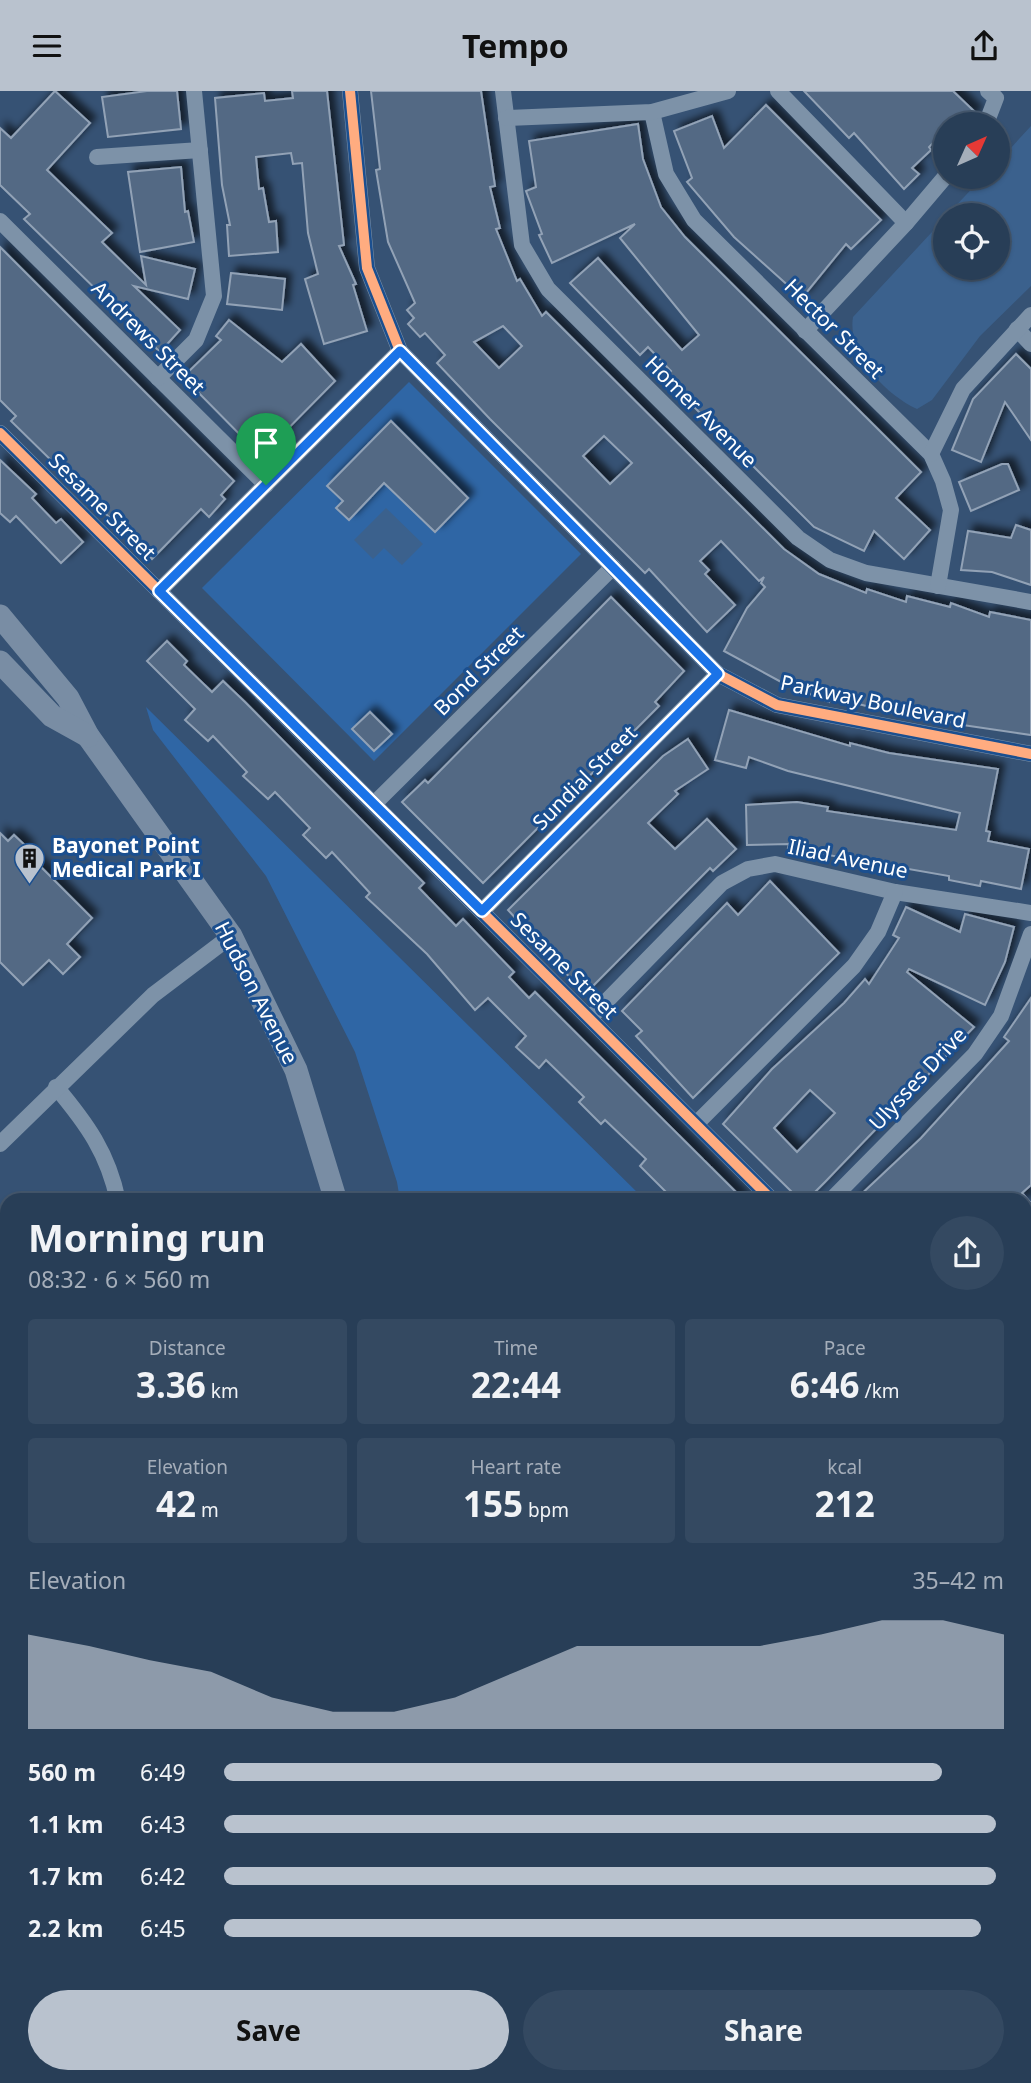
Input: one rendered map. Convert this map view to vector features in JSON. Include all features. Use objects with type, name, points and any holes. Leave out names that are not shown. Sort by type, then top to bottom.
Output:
[{"type":"street","points":[[158,378],[196,340],[214,296],[194,91]]},
{"type":"street","name":"Parkway Boulevard","points":[[351,91],[367,268],[400,351],[718,674],[777,705],[1031,754]]},
{"type":"street","name":"Homer Avenue","points":[[503,91],[522,245],[548,289],[798,538],[830,560],[866,573],[1031,602]]},
{"type":"street","points":[[506,118],[652,112],[728,91]]},
{"type":"street","points":[[778,91],[906,223]]},
{"type":"street","name":"Hector Street","points":[[652,112],[667,174],[694,220],[931,454],[943,481],[951,510],[938,586]]},
{"type":"street","points":[[97,157],[200,150]]},
{"type":"street","points":[[804,331],[935,189]]},
{"type":"street","name":"Andrews Street","points":[[0,221],[266,485]]},
{"type":"street","points":[[931,454],[963,389],[1031,315]]},
{"type":"street","points":[[1017,329],[1031,344]]},
{"type":"street","points":[[159,591],[400,351]]},
{"type":"street","name":"Sesame Street","points":[[0,433],[765,1193]]},
{"type":"street","name":"Bond Street","points":[[374,804],[613,567]]},
{"type":"street","name":"Hudson Avenue","points":[[0,616],[68,698],[88,736],[231,936],[296,1070],[334,1193]]},
{"type":"street","name":"Hudson Avenue","points":[[0,662],[52,716],[88,736]]},
{"type":"street","name":"Sundial Street","points":[[482,911],[718,674]]},
{"type":"street","name":"Iliad Avenue","points":[[590,1018],[722,883],[748,869],[775,864],[895,892],[1031,913]]},
{"type":"street","points":[[696,1124],[854,966],[878,932],[895,892]]},
{"type":"street","name":"Ulysses Drive","points":[[839,1193],[975,1055],[1001,1016],[1031,934]]},
{"type":"street","points":[[0,1144],[153,995],[231,936]]},
{"type":"street","points":[[56,1087],[80,1116],[111,1167],[116,1193]]},
{"type":"shaded area","points":[[1031,126],[1031,286],[980,336],[932,400],[917,409],[893,393],[871,371],[856,345],[853,317],[933,231],[933,280],[1010,280],[1010,203],[958,203],[972,189],[1010,189],[1010,149]]},
{"type":"shaded area","points":[[409,382],[581,554],[374,761],[202,588]]},
{"type":"shaded area","points":[[386,508],[423,544],[402,565],[384,548],[373,559],[354,540]]},
{"type":"shaded area","points":[[146,707],[638,1193],[399,1193],[355,1052],[266,876],[153,730]]},
{"type":"building","points":[[55,91],[90,123],[47,170],[112,233],[102,242],[146,285],[141,256],[195,269],[188,299],[134,286],[180,330],[160,352],[24,219],[30,214],[0,185],[0,128],[11,138]]},
{"type":"building","points":[[147,91],[177,91],[181,129],[108,137],[102,97]]},
{"type":"building","points":[[292,91],[327,91],[344,245],[339,246],[356,284],[353,285],[367,331],[324,344],[305,279],[318,274],[308,233],[302,163],[293,164],[291,153],[256,157],[259,189],[263,188],[269,222],[276,221],[278,252],[229,256],[227,225],[230,225],[222,185],[215,98],[264,93],[265,101],[293,98]]},
{"type":"building","points":[[371,91],[481,91],[495,186],[490,187],[500,228],[496,229],[517,281],[520,279],[542,316],[546,312],[784,549],[819,574],[866,593],[867,589],[906,602],[907,596],[950,607],[951,603],[989,617],[990,612],[1031,620],[1031,735],[956,724],[918,712],[917,719],[831,697],[829,702],[783,683],[724,651],[747,608],[765,587],[761,583],[764,577],[759,581],[721,541],[700,561],[709,570],[705,574],[735,605],[707,632],[649,569],[645,573],[437,363],[445,355],[425,333],[420,337],[408,324],[414,318],[407,310],[415,303],[388,242],[376,170],[380,169]],"holes":[[[503,326],[522,346],[499,368],[474,342]],[[604,436],[632,463],[610,484],[583,456]]]},
{"type":"building","points":[[804,91],[953,91],[975,112],[933,112],[933,143],[929,147],[931,150],[912,168],[919,174],[904,189],[854,133],[849,138]]},
{"type":"building","points":[[766,105],[881,220],[851,249],[846,244],[802,298],[734,237],[687,182],[692,178],[674,131],[712,116],[724,148]]},
{"type":"building","points":[[638,124],[643,159],[661,207],[685,237],[921,472],[896,498],[930,530],[904,559],[874,531],[864,551],[814,527],[665,378],[671,371],[648,347],[640,355],[570,283],[598,258],[682,350],[699,335],[620,238],[635,224],[552,263],[539,235],[542,234],[526,191],[536,187],[529,141]]},
{"type":"building","points":[[181,167],[185,212],[188,211],[194,242],[140,252],[128,172]]},
{"type":"building","points":[[0,247],[234,481],[221,495],[225,499],[209,517],[201,509],[152,559],[11,421],[16,416],[0,400]]},
{"type":"building","points":[[231,273],[285,279],[282,310],[227,304]]},
{"type":"building","points":[[229,320],[282,362],[301,344],[335,381],[261,456],[183,377],[221,340],[216,336]]},
{"type":"building","points":[[1016,354],[1031,369],[1031,440],[1005,402],[981,462],[952,450],[973,399]]},
{"type":"building","points":[[391,421],[468,498],[435,532],[384,483],[349,520],[336,508],[343,501],[327,486]]},
{"type":"building","points":[[0,460],[36,494],[32,498],[56,523],[61,519],[83,542],[61,563],[16,516],[10,522],[0,513]]},
{"type":"building","points":[[1008,464],[1019,490],[971,511],[959,482]]},
{"type":"building","points":[[1016,525],[1031,530],[1031,585],[992,572],[961,570],[968,531],[1011,538]]},
{"type":"building","points":[[611,597],[684,671],[655,702],[659,706],[483,883],[402,802],[425,780],[428,783]]},
{"type":"building","points":[[167,641],[187,661],[184,665],[212,692],[223,681],[424,883],[419,888],[456,926],[463,919],[514,972],[509,977],[529,998],[535,992],[737,1193],[667,1193],[640,1166],[646,1159],[605,1120],[601,1124],[579,1102],[584,1097],[546,1060],[539,1068],[516,1047],[526,1036],[488,998],[475,1010],[427,954],[366,897],[370,893],[332,852],[326,858],[303,835],[310,828],[275,792],[268,799],[243,776],[247,772],[213,736],[208,741],[185,720],[195,709],[147,661]]},
{"type":"building","points":[[729,710],[850,746],[850,743],[889,753],[998,769],[986,831],[990,832],[988,841],[1029,849],[1021,889],[981,881],[980,886],[949,880],[949,876],[788,848],[789,844],[747,845],[746,805],[797,802],[828,807],[827,811],[956,830],[960,813],[788,771],[749,757],[746,768],[715,760]]},
{"type":"building","points":[[370,712],[392,734],[374,751],[352,729]]},
{"type":"building","points":[[688,739],[708,769],[675,791],[678,794],[648,823],[675,849],[707,819],[736,849],[713,871],[710,868],[585,994],[508,910],[663,756]]},
{"type":"building","name":"Bayonet Point Medical Park I","points":[[0,833],[8,841],[14,835],[28,848],[25,851],[92,918],[67,944],[80,957],[63,974],[49,960],[23,985],[0,962]]},
{"type":"building","points":[[770,881],[839,953],[693,1098],[636,1036],[642,1031],[622,1011],[727,903],[738,915]]},
{"type":"building","points":[[906,907],[960,932],[965,914],[1014,927],[1005,962],[985,1005],[909,969],[907,972],[974,1027],[814,1193],[793,1193],[723,1124],[772,1069],[844,1003],[865,979],[869,984],[899,938],[893,935]],"holes":[[[810,1090],[835,1113],[797,1152],[774,1128]]]},
{"type":"building","points":[[1031,998],[1031,1185],[1022,1193],[863,1193],[921,1138],[1009,1041],[1004,1037]]},
{"type":"cycle path","points":[[350,91],[367,268],[400,351],[718,674],[777,705],[1031,754]]},
{"type":"cycle path","points":[[0,433],[765,1193]]},
{"type":"place","name":"Bayonet Point Medical Park I","points":[[29,885]]},
{"type":"route","points":[[400,351],[718,674],[482,911],[159,591],[266,485],[400,351]]}]
